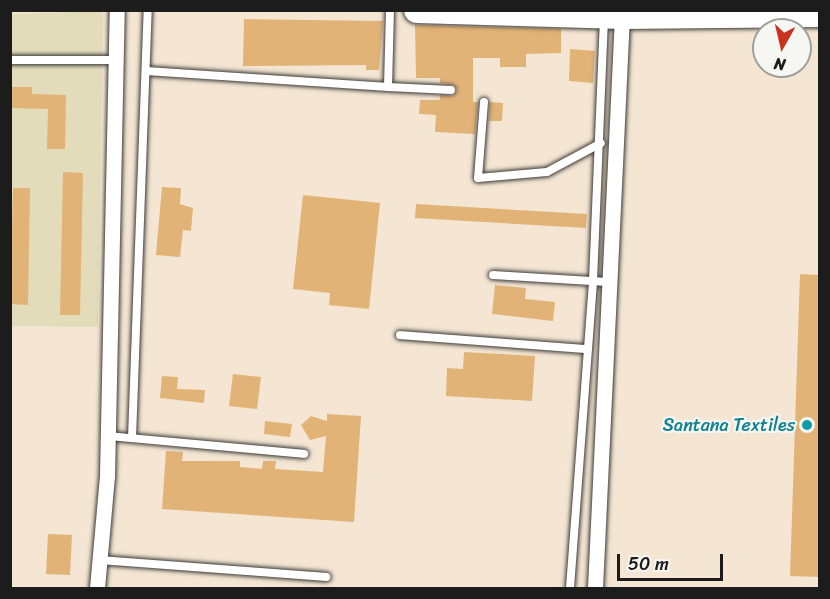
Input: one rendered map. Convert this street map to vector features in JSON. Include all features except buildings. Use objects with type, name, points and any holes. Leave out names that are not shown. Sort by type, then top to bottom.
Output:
[{"type":"main road","points":[[417,10],[613,16],[819,14]]},
{"type":"street","points":[[97,588],[108,436],[117,10]]},
{"type":"street","points":[[595,588],[601,282],[613,16]]},
{"type":"lane","points":[[132,438],[148,10]]},
{"type":"lane","points":[[388,87],[390,10]]},
{"type":"lane","points":[[570,588],[587,349],[601,282],[601,143],[613,16]]},
{"type":"lane","points":[[10,60],[116,60]]},
{"type":"lane","points":[[146,70],[451,90]]},
{"type":"lane","points":[[484,102],[478,178],[547,172],[601,143]]},
{"type":"lane","points":[[493,274],[601,282]]},
{"type":"lane","points":[[400,335],[587,349]]},
{"type":"lane","points":[[108,436],[304,454]]},
{"type":"lane","points":[[100,560],[326,578]]},
{"type":"shaded area","points":[[103,11],[98,327],[11,326],[11,14]]},
{"type":"place","name":"Santana Textiles","points":[[807,425]]}]
